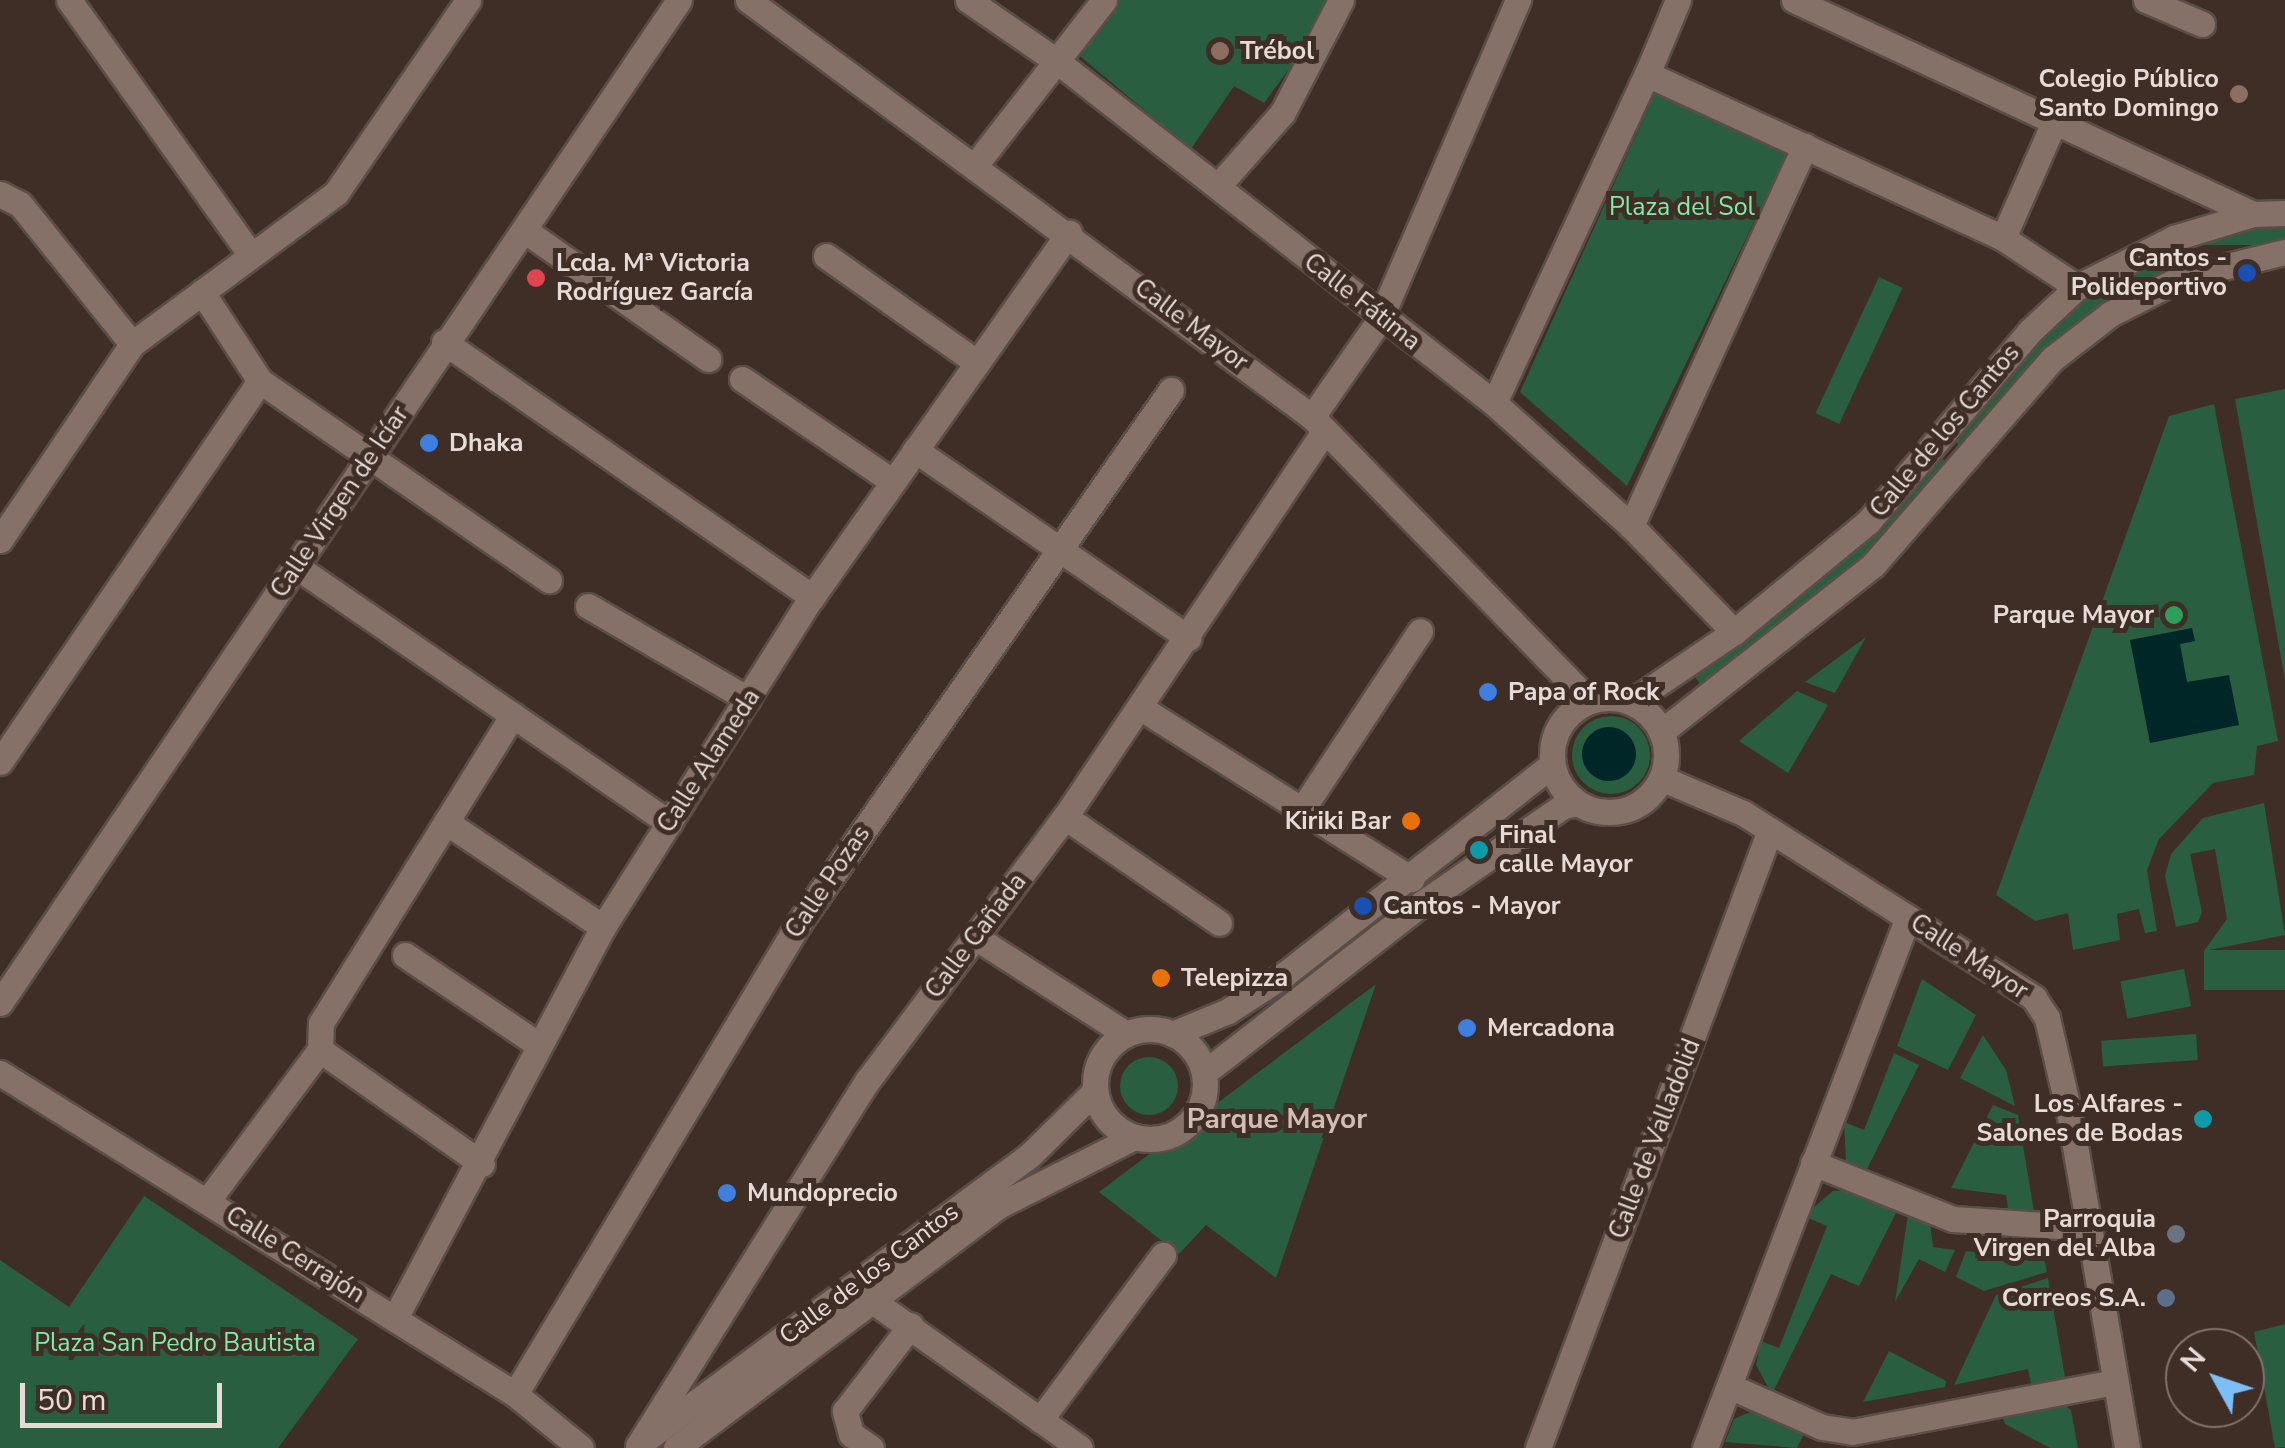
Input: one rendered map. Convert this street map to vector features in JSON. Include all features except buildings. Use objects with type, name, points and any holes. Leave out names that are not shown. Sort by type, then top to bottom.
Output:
[{"type":"street","points":[[69,0],[250,254]]},
{"type":"street","name":"Calle Virgen de Icíar","points":[[0,1002],[372,458],[444,342],[678,0]]},
{"type":"street","name":"Calle Mayor","points":[[748,0],[778,9],[1318,425],[1589,701]]},
{"type":"street","name":"Calle Fátima","points":[[968,0],[1058,62],[1380,319],[1494,403],[1632,526],[1734,632]]},
{"type":"street","points":[[976,164],[1104,0]]},
{"type":"street","points":[[1218,186],[1283,112],[1341,0]]},
{"type":"street","name":"Calle Cañada","points":[[636,1447],[868,1080],[978,939],[1190,638],[1380,319],[1518,0]]},
{"type":"street","points":[[1494,403],[1678,0]]},
{"type":"street","points":[[2146,0],[2202,24]]},
{"type":"street","points":[[1802,2],[2253,214]]},
{"type":"street","points":[[0,540],[132,344],[336,193],[458,4]]},
{"type":"street","points":[[1647,74],[2003,238],[2077,288]]},
{"type":"street","points":[[2003,238],[2054,120]]},
{"type":"street","points":[[1632,526],[1805,146]]},
{"type":"street","points":[[0,194],[20,204],[132,344]]},
{"type":"street","name":"Calle de los Cantos","points":[[1630,702],[1734,632],[1868,522],[2030,331],[2077,288],[2174,238],[2253,214],[2285,213]]},
{"type":"street","points":[[524,230],[708,359]]},
{"type":"street","name":"Calle Alameda","points":[[395,1318],[482,1164],[539,1045],[603,927],[812,598],[1068,233]]},
{"type":"street","name":"Calle de los Cantos","points":[[1661,732],[1873,565],[2052,359],[2110,314],[2183,278],[2285,252]]},
{"type":"street","points":[[826,256],[975,361]]},
{"type":"street","points":[[202,292],[260,381],[548,580]]},
{"type":"street","points":[[444,342],[812,598]]},
{"type":"street","points":[[742,379],[892,481]]},
{"type":"street","points":[[0,762],[260,381]]},
{"type":"street","name":"Calle Pozas","points":[[515,1394],[799,923],[1171,390]]},
{"type":"street","points":[[916,450],[1059,552],[1190,638]]},
{"type":"street","points":[[0,500],[28,500]]},
{"type":"street","points":[[297,566],[669,823]]},
{"type":"street","points":[[588,606],[748,699]]},
{"type":"street","points":[[1303,808],[1420,632]]},
{"type":"street","points":[[1204,1073],[1437,892],[1563,806],[1578,803],[1621,811],[1638,805],[1661,778],[1661,732],[1630,702],[1589,701],[1556,732],[1552,766],[1578,803]]},
{"type":"street","points":[[1140,708],[1411,879]]},
{"type":"street","points":[[208,1200],[320,1050],[321,1023],[513,715]]},
{"type":"street","points":[[978,939],[1126,1034],[1172,1034],[1228,1011],[1411,879],[1552,766]]},
{"type":"street","name":"Calle Mayor","points":[[1661,778],[1705,791],[1770,830],[2016,984],[2047,1018],[2128,1448]]},
{"type":"street","points":[[1065,817],[1219,923]]},
{"type":"street","points":[[446,822],[603,927]]},
{"type":"street","name":"Calle de Valladolid","points":[[1538,1448],[1770,830]]},
{"type":"street","points":[[1705,1448],[1908,917]]},
{"type":"street","points":[[405,955],[539,1045]]},
{"type":"street","points":[[1126,1034],[1102,1058],[1095,1091],[1107,1120],[1134,1138],[1152,1140],[1184,1128],[1202,1102],[1204,1073],[1198,1057],[1172,1034]]},
{"type":"street","points":[[320,1050],[482,1164]]},
{"type":"street","name":"Calle Cerrajón","points":[[0,1074],[515,1394],[581,1448]]},
{"type":"street","name":"Calle de los Cantos","points":[[636,1447],[1028,1156],[1095,1091]]},
{"type":"street","name":"Calle de los Cantos","points":[[676,1448],[998,1206],[1134,1138]]},
{"type":"street","points":[[1813,1163],[1953,1219],[2089,1228]]},
{"type":"street","points":[[1040,1420],[1163,1255]]},
{"type":"street","points":[[874,1302],[1080,1448]]},
{"type":"street","points":[[870,1448],[850,1434],[845,1411],[910,1325]]},
{"type":"street","points":[[1728,1386],[1822,1427],[1852,1432],[2116,1382]]},
{"type":"green space","points":[[1117,0],[1327,0],[1320,27],[1264,103],[1234,86],[1191,149],[1075,52]]},
{"type":"green space","name":"Plaza del Sol","points":[[1655,93],[1788,151],[1627,486],[1520,392]]},
{"type":"green space","points":[[2185,221],[2285,221],[2285,245],[2185,245]]},
{"type":"green space","points":[[2167,250],[2175,268],[1963,448],[1948,436],[2079,297]]},
{"type":"green space","points":[[1879,277],[1903,288],[1839,424],[1816,413]]},
{"type":"green space","points":[[2285,389],[2285,680],[2235,399]]},
{"type":"green space","name":"Parque Mayor","points":[[2214,404],[2278,741],[2257,746],[2254,775],[2213,783],[2159,839],[2147,870],[2157,931],[2145,933],[2139,909],[2117,914],[2120,940],[2073,950],[2068,913],[2035,921],[1996,895],[2169,416]]},
{"type":"green space","points":[[1936,453],[1950,465],[1884,543],[1702,687],[1691,671]]},
{"type":"green space","points":[[1866,637],[1835,693],[1805,682]]},
{"type":"green space","points":[[1797,691],[1828,705],[1788,773],[1739,741]]},
{"type":"green space","points":[[1611,716],[1639,727],[1650,755],[1639,783],[1611,794],[1583,783],[1572,755],[1583,727]]},
{"type":"green space","points":[[2264,803],[2285,935],[2204,951],[2227,919],[2215,849],[2190,854],[2202,912],[2198,922],[2176,927],[2165,876],[2171,854],[2203,818]]},
{"type":"green space","points":[[2204,950],[2285,950],[2285,990],[2204,990]]},
{"type":"green space","points":[[2184,969],[2191,1006],[2127,1019],[2120,981]]},
{"type":"green space","points":[[1922,979],[1976,1015],[1948,1070],[1897,1046]]},
{"type":"green space","points":[[1376,984],[1276,1278],[1206,1225],[1179,1254],[1099,1192]]},
{"type":"green space","points":[[2196,1034],[2198,1060],[2103,1067],[2101,1041]]},
{"type":"green space","points":[[1983,1035],[2006,1070],[2015,1106],[1960,1078]]},
{"type":"green space","points":[[1894,1053],[1919,1065],[1865,1173],[1846,1162],[1844,1122],[1864,1130]]},
{"type":"green space","points":[[1149,1057],[1170,1065],[1178,1086],[1170,1107],[1149,1115],[1128,1107],[1120,1086],[1128,1065]]},
{"type":"green space","points":[[1993,1105],[2018,1115],[2034,1211],[2026,1215],[2009,1215],[2006,1195],[1951,1188]]},
{"type":"green space","points":[[1847,1190],[1897,1211],[1859,1286],[1831,1274],[1772,1394],[1756,1365],[1761,1341],[1779,1348],[1827,1226],[1808,1218],[1813,1208],[1833,1191]]},
{"type":"green space","name":"Plaza San Pedro Bautista","points":[[144,1196],[358,1339],[278,1448],[0,1448],[0,1260],[69,1307]]},
{"type":"green space","points":[[1908,1214],[1930,1223],[1933,1247],[1955,1250],[1945,1272],[1919,1259],[1895,1302]]},
{"type":"green space","points":[[2015,1239],[2041,1242],[2047,1272],[1984,1291],[1956,1277],[1966,1251],[2018,1257]]},
{"type":"green space","points":[[2048,1278],[2066,1383],[2032,1388],[2028,1369],[1954,1385],[1996,1295]]},
{"type":"green space","points":[[2285,1324],[2285,1447],[2275,1448],[2265,1393],[2265,1329]]},
{"type":"green space","points":[[1889,1351],[1946,1381],[1945,1387],[1863,1402]]},
{"type":"green space","points":[[2061,1403],[2071,1410],[2078,1448],[2050,1448],[2005,1424],[2001,1413]]},
{"type":"green space","points":[[1755,1410],[1805,1432],[1797,1448],[1725,1442],[1734,1419]]},
{"type":"water","points":[[2192,628],[2195,641],[2180,644],[2187,682],[2229,675],[2239,725],[2150,743],[2130,640]]},
{"type":"water","points":[[1609,727],[1628,735],[1636,754],[1628,773],[1609,781],[1590,773],[1582,754],[1590,735]]},
{"type":"place","name":"Trébol","points":[[1220,51]]},
{"type":"place","name":"Colegio Público Santo Domingo","points":[[2239,94]]},
{"type":"place","name":"Cantos - Polideportivo","points":[[2247,273]]},
{"type":"place","name":"Lcda. Mª Victoria Rodríguez García","points":[[536,278]]},
{"type":"place","name":"Dhaka","points":[[429,443]]},
{"type":"place","name":"Parque Mayor","points":[[2174,615]]},
{"type":"place","name":"Papa of Rock","points":[[1488,692]]},
{"type":"place","name":"Kiriki Bar","points":[[1411,821]]},
{"type":"place","name":"Final calle Mayor","points":[[1479,850]]},
{"type":"place","name":"Cantos - Mayor","points":[[1363,906]]},
{"type":"place","name":"Telepizza","points":[[1161,978]]},
{"type":"place","name":"Mercadona","points":[[1467,1028]]},
{"type":"place","name":"Los Alfares - Salones de Bodas","points":[[2203,1119]]},
{"type":"place","name":"Mundoprecio","points":[[727,1193]]},
{"type":"place","name":"Parroquia Virgen del Alba","points":[[2176,1234]]},
{"type":"place","name":"Correos S.A.","points":[[2166,1298]]},
{"type":"district","name":"Parque Mayor","points":[[1277,1119]]}]
